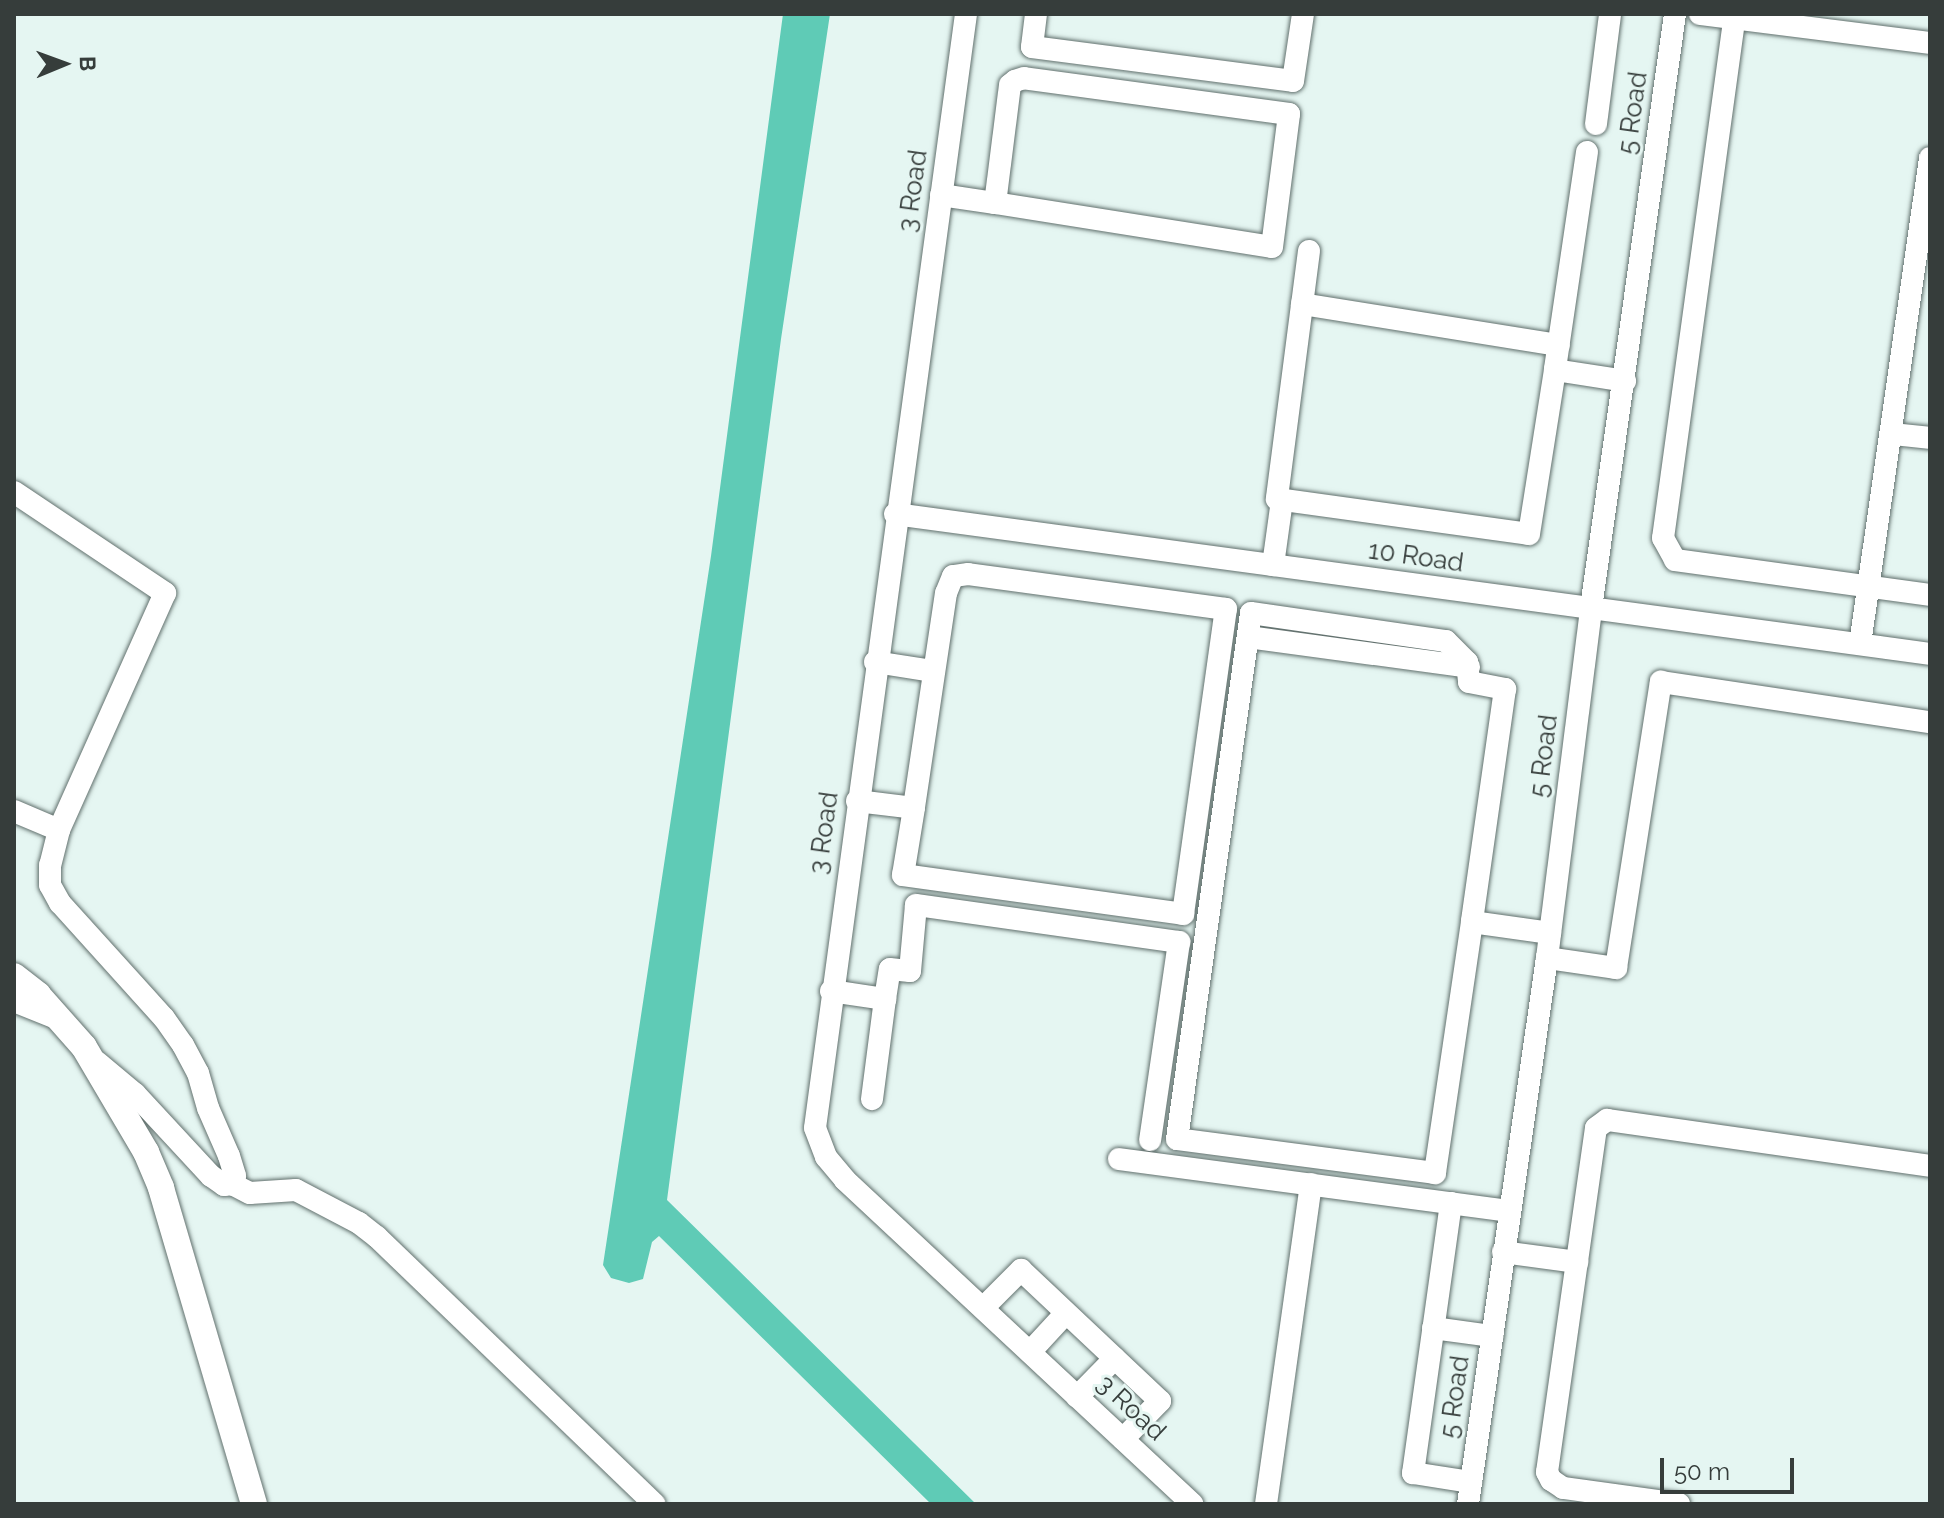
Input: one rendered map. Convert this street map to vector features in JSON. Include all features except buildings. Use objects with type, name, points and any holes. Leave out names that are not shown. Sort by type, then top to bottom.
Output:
[{"type":"main road","points":[[14,976],[61,1021],[89,1055],[146,1152],[161,1188],[254,1504]]},
{"type":"street","name":"3 Road","points":[[966,14],[831,991],[816,1110],[818,1141],[826,1157],[845,1180],[1192,1504]]},
{"type":"street","points":[[1036,14],[1032,47],[1293,81],[1303,14]]},
{"type":"street","points":[[1596,124],[1610,14]]},
{"type":"street","name":"5 Road","points":[[1470,1493],[1547,958],[1591,608],[1675,14]]},
{"type":"street","points":[[1700,14],[1930,43]]},
{"type":"street","points":[[1734,16],[1663,538],[1675,560],[1930,595]]},
{"type":"street","points":[[941,195],[1272,247],[1289,114],[1024,78],[1010,85],[995,203]]},
{"type":"street","points":[[1309,251],[1277,499],[1529,534],[1587,152]]},
{"type":"street","points":[[1860,644],[1893,434],[1930,158]]},
{"type":"street","points":[[1302,304],[1559,345]]},
{"type":"street","points":[[1555,370],[1625,381]]},
{"type":"street","points":[[1893,434],[1930,438]]},
{"type":"street","points":[[14,492],[150,580],[162,603],[59,830],[50,865],[50,885],[60,903],[164,1018],[183,1045],[198,1073],[208,1108],[229,1156],[235,1176],[232,1184]]},
{"type":"street","points":[[1273,565],[1282,500]]},
{"type":"street","name":"10 Road","points":[[895,514],[1930,654]]},
{"type":"street","points":[[960,574],[1226,609],[1183,914],[903,875],[914,808],[949,581],[960,574]]},
{"type":"street","points":[[1251,613],[1364,630],[1446,641],[1456,647],[1469,667],[1469,682],[1505,689],[1435,1173],[1177,1139],[1251,613]]},
{"type":"street","points":[[1361,653],[1364,630]]},
{"type":"street","points":[[1248,637],[1469,667]]},
{"type":"street","points":[[875,662],[933,671]]},
{"type":"street","points":[[1547,958],[1616,968],[1661,682],[1930,722]]},
{"type":"street","points":[[857,801],[914,808]]},
{"type":"street","points":[[14,811],[59,830]]},
{"type":"street","points":[[872,1099],[890,969],[910,971],[916,905],[1179,942],[1150,1140]]},
{"type":"street","points":[[1472,922],[1550,933]]},
{"type":"street","points":[[831,991],[885,999]]},
{"type":"street","points":[[14,1001],[61,1021]]},
{"type":"street","points":[[89,1055],[135,1094],[211,1176],[224,1185],[232,1184],[250,1193],[296,1190],[377,1237],[654,1504]]},
{"type":"street","points":[[1679,1504],[1563,1488],[1551,1480],[1547,1472],[1596,1128],[1607,1120],[1930,1166]]},
{"type":"street","points":[[1119,1159],[1509,1211]]},
{"type":"street","points":[[1266,1504],[1311,1184]]},
{"type":"street","points":[[1451,1203],[1413,1473],[1470,1493]]},
{"type":"street","points":[[1503,1252],[1577,1262]]},
{"type":"street","points":[[983,1308],[1021,1270],[1160,1401],[1123,1439]]},
{"type":"street","points":[[1030,1352],[1066,1313]]},
{"type":"street","points":[[1433,1328],[1492,1336]]},
{"type":"street","points":[[1077,1397],[1115,1358]]},
{"type":"shaded area","points":[[783,14],[830,14],[781,339],[667,1200],[976,1504],[931,1504],[659,1236],[652,1242],[643,1279],[629,1283],[611,1278],[603,1265],[711,556]]}]
